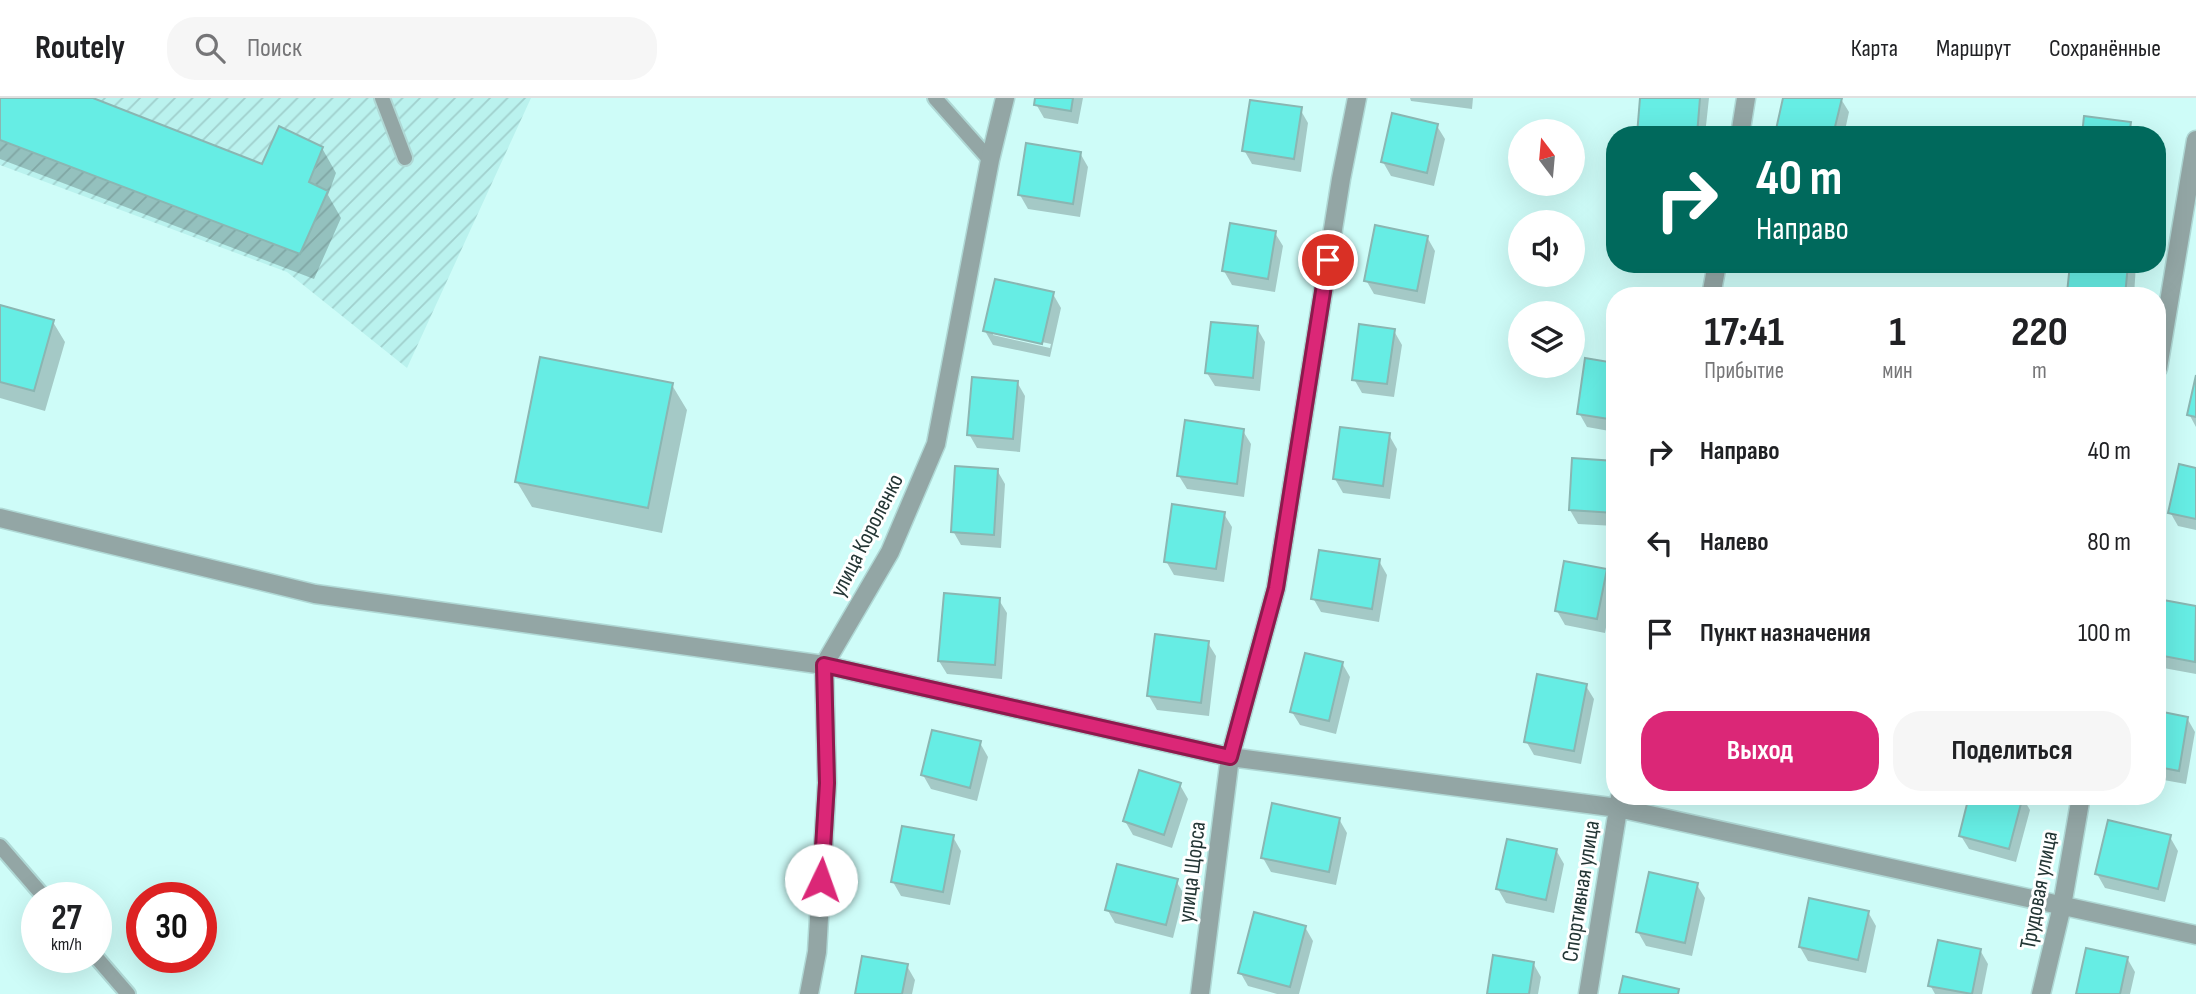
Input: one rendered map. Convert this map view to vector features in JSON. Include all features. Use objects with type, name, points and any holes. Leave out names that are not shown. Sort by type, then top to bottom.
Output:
[{"type":"street","name":"улица Короленко","points":[[824,665],[890,552],[936,444],[990,160],[1005,98]]},
{"type":"street","name":"улица Щорса","points":[[1200,994],[1230,757],[1276,588],[1341,178],[1357,98]]},
{"type":"street","points":[[1741,126],[1746,98]]},
{"type":"street","points":[[2166,320],[2196,140]]},
{"type":"street","points":[[0,518],[316,594],[824,665],[1230,757],[1606,800]]},
{"type":"street","points":[[809,994],[817,952],[827,783],[824,665]]},
{"type":"street","name":"Спортивная улица","points":[[1588,994],[1619,805]]},
{"type":"street","points":[[1632,805],[2196,935]]},
{"type":"street","name":"Трудовая улица","points":[[2041,994],[2062,906],[2079,805]]},
{"type":"lane","points":[[382,98],[405,158]]},
{"type":"lane","points":[[935,98],[990,160]]},
{"type":"lane","points":[[0,846],[31,882]]},
{"type":"lane","points":[[110,973],[128,994]]},
{"type":"shaded area","points":[[0,98],[531,98],[407,368],[287,272],[0,165]]},
{"type":"building","points":[[0,98],[93,98],[262,164],[279,126],[323,147],[309,182],[328,191],[300,254],[0,140]]},
{"type":"building","points":[[1035,98],[1073,98],[1071,111],[1034,105]]},
{"type":"building","points":[[1640,98],[1700,98],[1698,126],[1638,126]]},
{"type":"building","points":[[1783,98],[1842,98],[1835,126],[1777,126]]},
{"type":"building","points":[[1250,100],[1302,107],[1294,159],[1242,151]]},
{"type":"building","points":[[1392,113],[1438,124],[1427,173],[1381,162]]},
{"type":"building","points":[[2084,116],[2131,122],[2130,126],[2083,126]]},
{"type":"building","points":[[1026,143],[1081,152],[1073,204],[1018,195]]},
{"type":"building","points":[[1230,223],[1276,231],[1268,279],[1222,271]]},
{"type":"building","points":[[1375,225],[1428,236],[1417,291],[1364,281]]},
{"type":"building","points":[[2069,273],[2127,273],[2126,287],[2068,287]]},
{"type":"building","points":[[995,279],[1054,292],[1042,344],[983,331]]},
{"type":"building","points":[[0,305],[54,320],[34,391],[0,382]]},
{"type":"building","points":[[1211,322],[1258,326],[1253,378],[1205,373]]},
{"type":"building","points":[[1359,324],[1395,329],[1387,384],[1352,380]]},
{"type":"building","points":[[540,357],[673,383],[648,508],[515,482]]},
{"type":"building","points":[[1585,358],[1606,362],[1606,419],[1577,414],[1582,378],[1585,378]]},
{"type":"building","points":[[2196,375],[2196,417],[2187,415]]},
{"type":"building","points":[[972,377],[1018,381],[1013,439],[967,435]]},
{"type":"building","points":[[1185,420],[1244,429],[1237,484],[1177,476]]},
{"type":"building","points":[[1340,427],[1390,433],[1383,486],[1333,479]]},
{"type":"building","points":[[1572,458],[1606,460],[1606,512],[1569,510]]},
{"type":"building","points":[[2179,464],[2196,468],[2196,519],[2168,513]]},
{"type":"building","points":[[955,466],[998,469],[994,535],[951,532]]},
{"type":"building","points":[[1172,504],[1225,512],[1216,569],[1164,562]]},
{"type":"building","points":[[1319,550],[1380,559],[1372,609],[1311,599]]},
{"type":"building","points":[[1564,561],[1606,569],[1597,619],[1555,611]]},
{"type":"building","points":[[944,593],[1000,598],[995,665],[938,661]]},
{"type":"building","points":[[2166,600],[2196,606],[2195,662],[2166,657]]},
{"type":"building","points":[[1155,634],[1209,641],[1201,703],[1147,696]]},
{"type":"building","points":[[1305,653],[1343,662],[1329,721],[1290,712]]},
{"type":"building","points":[[1537,674],[1587,684],[1574,751],[1524,742]]},
{"type":"building","points":[[2166,713],[2188,717],[2179,771],[2166,769]]},
{"type":"building","points":[[932,730],[981,741],[970,788],[921,775]]},
{"type":"building","points":[[1139,770],[1181,783],[1164,835],[1123,821]]},
{"type":"building","points":[[1272,803],[1340,818],[1329,872],[1261,858]]},
{"type":"building","points":[[1967,805],[2021,805],[2009,849],[1959,836]]},
{"type":"building","points":[[2108,820],[2171,835],[2158,889],[2095,874]]},
{"type":"building","points":[[902,826],[954,835],[943,892],[891,882]]},
{"type":"building","points":[[1507,839],[1557,849],[1546,900],[1496,889]]},
{"type":"building","points":[[1117,864],[1178,879],[1166,925],[1105,910]]},
{"type":"building","points":[[1649,872],[1698,883],[1685,943],[1636,932]]},
{"type":"building","points":[[1809,898],[1869,911],[1858,960],[1799,947]]},
{"type":"building","points":[[1254,912],[1306,926],[1290,987],[1238,973]]},
{"type":"building","points":[[1938,940],[1981,949],[1972,994],[1928,986]]},
{"type":"building","points":[[2086,948],[2128,957],[2120,994],[2076,994]]},
{"type":"building","points":[[1493,955],[1534,962],[1529,994],[1487,994]]},
{"type":"building","points":[[862,956],[908,964],[902,994],[855,994]]},
{"type":"building","points":[[1623,976],[1679,989],[1678,994],[1619,994]]},
{"type":"route","points":[[821,880],[827,783],[824,665],[1230,757],[1276,588],[1328,260]]}]
